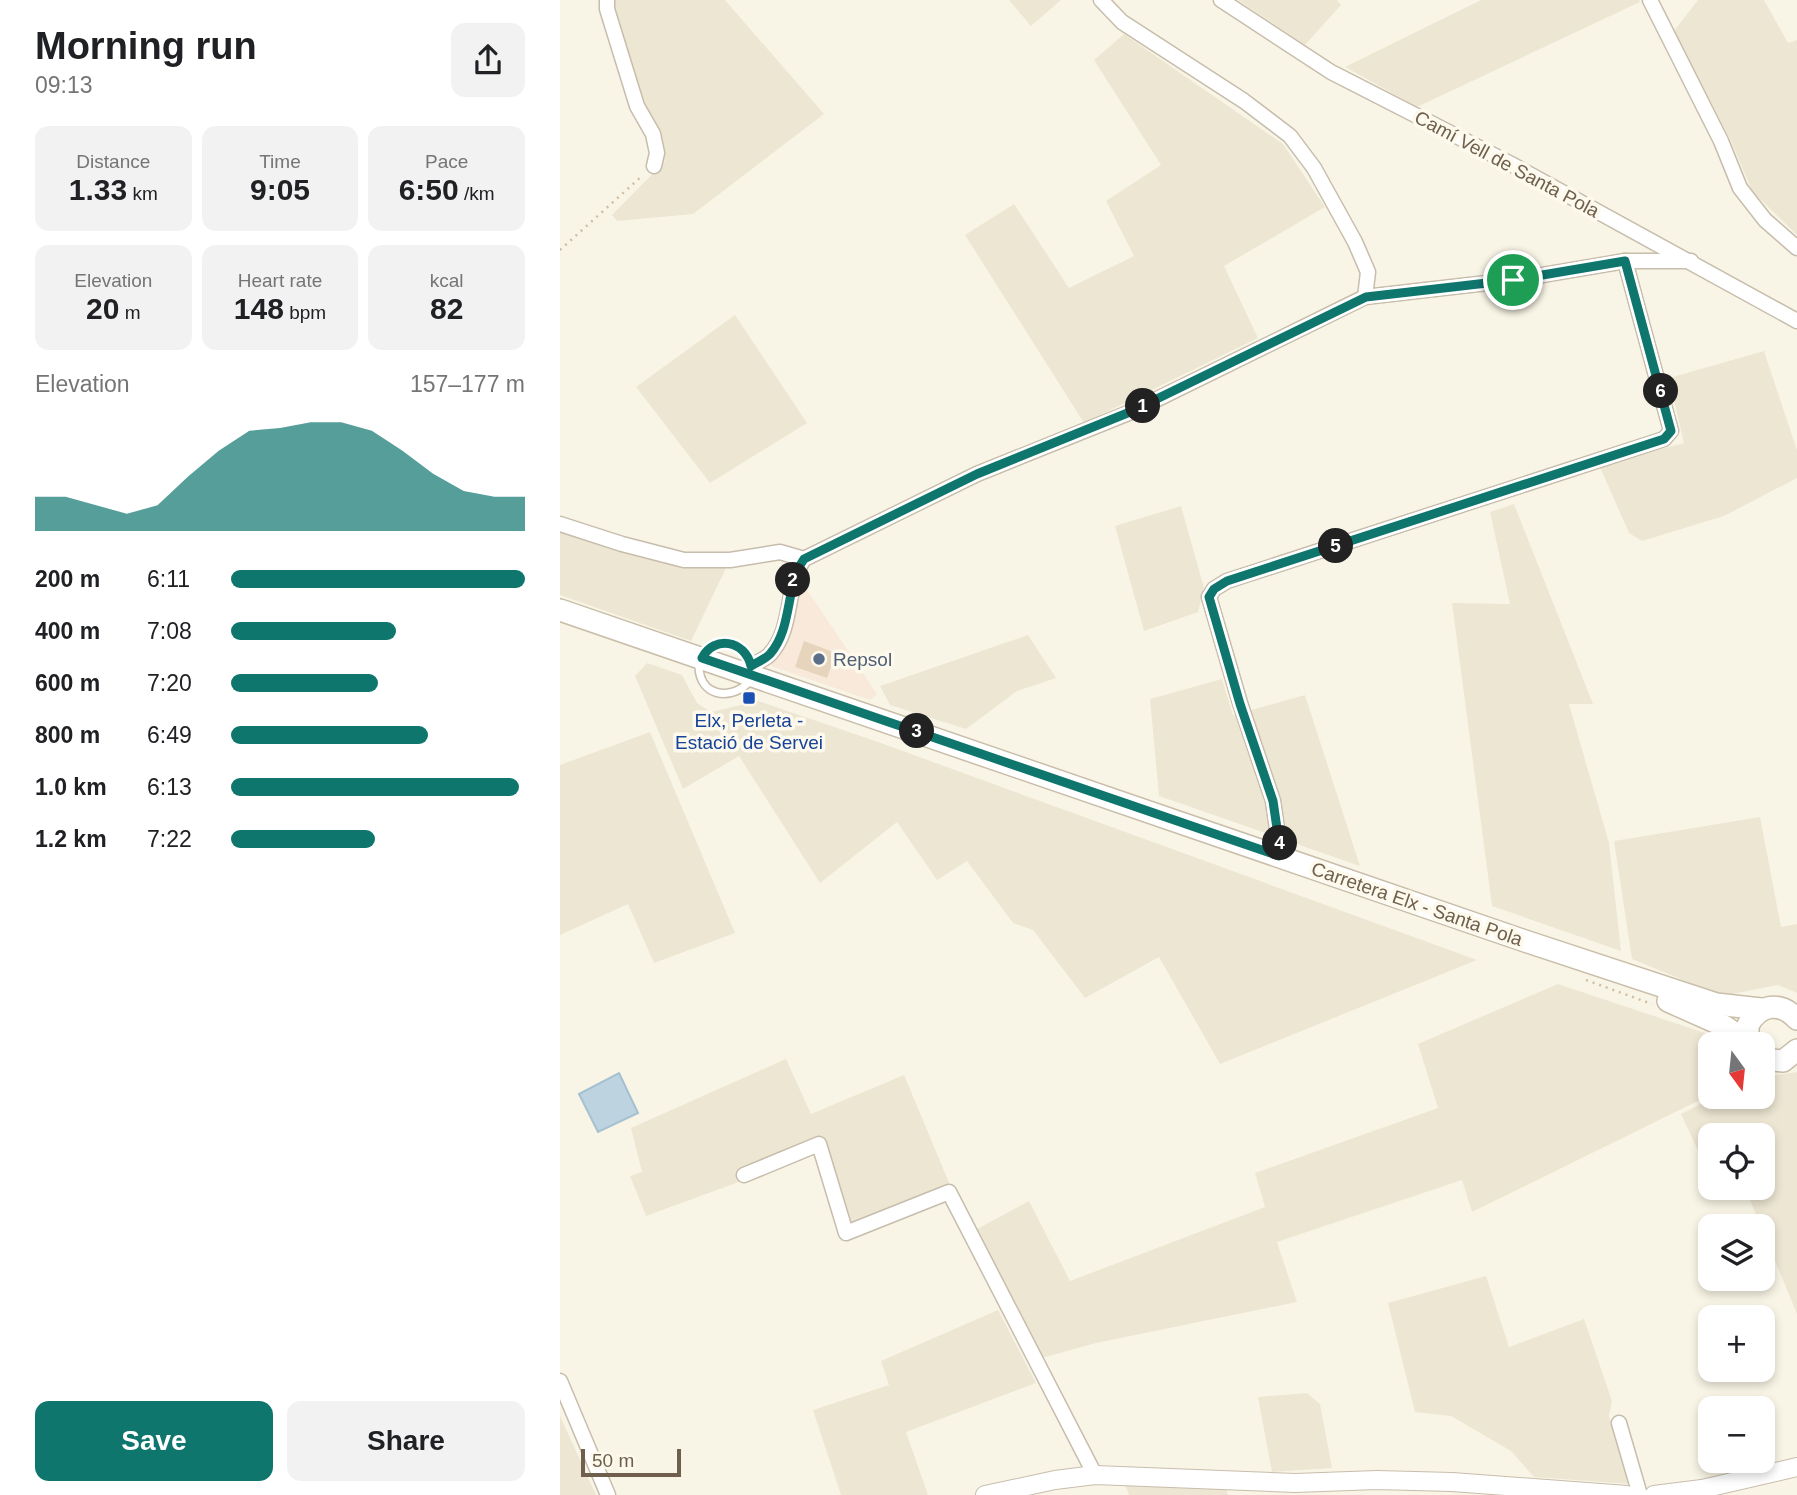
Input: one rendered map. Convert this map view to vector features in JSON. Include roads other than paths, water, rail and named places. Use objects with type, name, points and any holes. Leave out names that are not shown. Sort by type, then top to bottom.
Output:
[{"type":"main road","name":"Carretera Elx - Santa Pola","points":[[560,610],[700,662]]},
{"type":"main road","name":"Carretera Elx - Santa Pola","points":[[560,618],[749,675],[1716,1004],[1761,1009],[1775,1006],[1784,1008],[1797,1019]]},
{"type":"main road","name":"Carretera Elx - Santa Pola","points":[[749,675],[1292,874],[1658,997],[1732,1032]]},
{"type":"main road","points":[[1748,1032],[1748,1025],[1761,1009]]},
{"type":"main road","points":[[1775,1062],[1794,1055]]},
{"type":"street","points":[[607,0],[607,9],[637,106],[653,134],[657,153],[653,166]]},
{"type":"street","points":[[1101,0],[1122,22],[1244,101],[1290,136],[1314,168],[1355,242],[1368,272],[1366,297]]},
{"type":"street","name":"Camí Vell de Santa Pola","points":[[1221,0],[1331,72],[1511,164],[1797,321]]},
{"type":"street","points":[[1650,0],[1721,141],[1740,188],[1765,220],[1797,248]]},
{"type":"street","points":[[1279,856],[1273,801],[1240,704],[1209,597],[1214,589],[1227,581],[1664,439],[1671,431],[1625,261]]},
{"type":"street","points":[[749,675],[770,654],[779,638],[794,574],[804,559],[964,480],[1130,412],[1366,297],[1499,282],[1625,261],[1691,261]]},
{"type":"street","points":[[560,524],[684,560],[730,560],[780,552],[804,559]]},
{"type":"street","points":[[744,1175],[819,1144],[846,1233],[949,1192],[1095,1475]]},
{"type":"street","points":[[560,1381],[608,1495]]},
{"type":"street","points":[[1619,1423],[1640,1495]]},
{"type":"street","points":[[1654,1495],[1702,1489],[1797,1466]]},
{"type":"street","points":[[985,1495],[1055,1480],[1095,1475],[1295,1483],[1377,1480],[1452,1482],[1627,1495]]},
{"type":"lane","points":[[700,662],[706,650],[716,644],[731,643],[742,648],[749,675]]},
{"type":"water","points":[[619,1073],[638,1113],[598,1132],[579,1094]]},
{"type":"place","name":"Repsol","points":[[819,659]]},
{"type":"place","name":"Elx, Perleta - Estació de Servei","points":[[749,698]]}]
